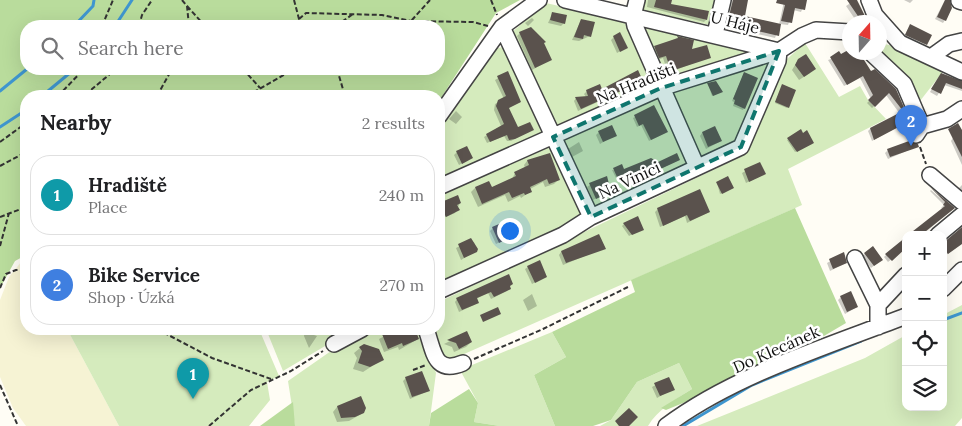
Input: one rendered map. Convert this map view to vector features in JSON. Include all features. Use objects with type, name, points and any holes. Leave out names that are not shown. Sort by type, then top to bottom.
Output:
[{"type":"street","points":[[445,108],[502,27],[539,0]]},
{"type":"street","name":"U Háje","points":[[565,0],[715,34],[779,51]]},
{"type":"street","points":[[637,0],[633,16],[634,26],[698,167]]},
{"type":"street","points":[[715,34],[723,0]]},
{"type":"street","points":[[869,0],[875,15],[900,43]]},
{"type":"street","points":[[502,27],[590,217]]},
{"type":"street","name":"Na Hradišti","points":[[445,184],[661,88],[779,51],[816,30],[842,32]]},
{"type":"street","points":[[931,57],[949,44],[962,40]]},
{"type":"street","points":[[887,41],[900,43],[962,72]]},
{"type":"street","name":"Na Vinici","points":[[445,288],[563,235],[590,217],[741,148],[778,61],[779,51]]},
{"type":"street","points":[[878,60],[904,84],[919,131],[947,119],[962,109]]},
{"type":"street","points":[[930,175],[962,202]]},
{"type":"street","points":[[943,231],[962,215]]},
{"type":"street","points":[[855,258],[878,306],[878,327]]},
{"type":"street","points":[[947,285],[962,270]]},
{"type":"street","points":[[878,306],[905,276]]},
{"type":"street","name":"Do Klecánek","points":[[666,426],[711,398],[762,372],[902,318]]},
{"type":"street","points":[[334,344],[349,335]]},
{"type":"street","points":[[428,335],[437,360],[444,367],[451,368],[463,363]]},
{"type":"path","points":[[104,20],[112,0]]},
{"type":"path","points":[[141,20],[152,0]]},
{"type":"path","points":[[182,0],[200,20]]},
{"type":"path","points":[[294,0],[298,19],[306,13],[382,15],[406,20]]},
{"type":"path","points":[[412,20],[430,0]]},
{"type":"path","points":[[445,22],[473,22],[495,28],[502,27],[491,0]]},
{"type":"path","points":[[187,6],[188,20]]},
{"type":"path","points":[[344,20],[353,14]]},
{"type":"path","points":[[64,90],[78,75]]},
{"type":"path","points":[[91,90],[109,75]]},
{"type":"path","points":[[160,90],[169,75]]},
{"type":"path","points":[[248,75],[260,88]]},
{"type":"path","points":[[257,90],[281,75]]},
{"type":"path","points":[[339,75],[343,90]]},
{"type":"path","points":[[0,142],[20,127]]},
{"type":"path","points":[[919,131],[930,175]]},
{"type":"path","points":[[0,166],[20,155]]},
{"type":"path","points":[[0,217],[20,209]]},
{"type":"path","points":[[0,246],[9,213]]},
{"type":"path","points":[[0,288],[6,274],[20,270]]},
{"type":"path","points":[[463,363],[543,329],[630,286]]},
{"type":"path","points":[[168,335],[212,358],[271,379]]},
{"type":"path","points":[[209,426],[252,390],[291,370],[334,344]]},
{"type":"path","points":[[0,385],[18,426]]},
{"type":"highlighted area","points":[[779,51],[741,147],[591,217],[553,137],[661,88]]},
{"type":"shaded area","points":[[20,263],[20,335],[70,335],[119,426],[26,426],[13,408],[0,377],[0,300],[9,277]]},
{"type":"green space","points":[[0,0],[520,0],[496,13],[445,92],[445,90],[20,90],[20,258],[15,261],[0,288]]},
{"type":"green space","points":[[645,0],[716,0],[710,25],[642,10]]},
{"type":"green space","points":[[546,3],[624,21],[653,84],[555,129],[511,33]]},
{"type":"green space","points":[[647,26],[749,50],[748,54],[667,80],[644,29]]},
{"type":"green space","points":[[805,43],[839,97],[860,86],[868,100],[886,119],[788,169],[802,205],[446,362],[435,335],[445,335],[445,299],[746,154],[787,59]]},
{"type":"green space","points":[[887,45],[898,47],[945,69],[920,101],[912,88],[887,60]]},
{"type":"green space","points":[[503,47],[542,133],[445,179],[445,118],[493,49]]},
{"type":"green space","points":[[766,61],[770,62],[736,145],[703,159],[671,91]]},
{"type":"green space","points":[[659,98],[690,164],[596,211],[562,141]]},
{"type":"green space","points":[[550,145],[584,216],[445,282],[445,191]]},
{"type":"green space","points":[[795,208],[846,323],[773,366],[666,410],[661,408],[692,389],[679,363],[637,382],[611,420],[593,426],[555,426],[534,375],[566,357],[552,332],[635,292],[631,280]]},
{"type":"green space","points":[[962,305],[962,418],[955,426],[697,426],[865,358],[902,337],[902,411],[947,411],[947,313]]},
{"type":"green space","points":[[552,332],[566,357],[534,375],[555,426],[500,426],[474,422],[478,403],[460,370]]},
{"type":"green space","points":[[70,335],[262,335],[279,376],[267,382],[270,400],[249,426],[119,426]]},
{"type":"green space","points":[[268,335],[344,335],[283,371]]},
{"type":"green space","points":[[361,335],[422,335],[436,373],[429,426],[295,426],[288,381],[331,351]]},
{"type":"green space","points":[[679,363],[692,389],[662,410],[648,426],[600,426],[611,420],[637,382]]},
{"type":"green space","points":[[469,389],[478,403],[474,422],[500,426],[429,426],[431,413]]},
{"type":"green space","points":[[293,402],[295,426],[260,426]]},
{"type":"building","points":[[656,0],[672,0],[671,4],[709,11],[707,20],[654,7]]},
{"type":"building","points":[[733,0],[748,0],[745,16],[781,24],[779,36],[727,24]]},
{"type":"building","points":[[777,0],[807,0],[805,10],[795,8],[792,23],[781,21],[785,5],[776,3]]},
{"type":"building","points":[[847,0],[857,0],[864,15],[857,15]]},
{"type":"building","points":[[945,0],[950,0],[952,8],[946,21],[937,17]]},
{"type":"building","points":[[552,12],[567,15],[565,24],[550,20]]},
{"type":"building","points":[[581,19],[595,22],[591,37],[584,35],[583,39],[574,37]]},
{"type":"building","points":[[910,24],[932,35],[927,45],[905,35]]},
{"type":"building","points":[[531,27],[546,42],[544,43],[552,60],[535,68],[519,32]]},
{"type":"building","points":[[620,32],[628,48],[620,52],[613,36]]},
{"type":"building","points":[[677,36],[694,40],[692,49],[707,45],[711,58],[671,71],[666,56],[659,58],[654,46],[678,38]]},
{"type":"building","points":[[839,51],[842,60],[864,60],[871,71],[875,69],[896,89],[910,121],[874,140],[870,128],[903,111],[889,93],[875,107],[868,100],[873,95],[863,76],[847,85],[830,57]]},
{"type":"building","points":[[806,54],[816,69],[804,77],[795,65],[798,59]]},
{"type":"building","points":[[638,70],[643,81],[581,109],[575,97],[588,96],[586,90],[600,84],[602,89]]},
{"type":"building","points":[[508,71],[521,102],[509,108],[518,127],[530,122],[534,130],[515,139],[509,140],[507,135],[490,142],[486,134],[504,124],[496,106],[498,100],[506,96],[497,76]]},
{"type":"building","points":[[744,72],[758,78],[745,109],[734,104],[735,100],[733,99]]},
{"type":"building","points":[[941,73],[962,81],[962,89],[946,83],[941,94],[931,89]]},
{"type":"building","points":[[716,81],[723,92],[713,96],[707,83]]},
{"type":"building","points":[[782,84],[796,90],[789,108],[775,102]]},
{"type":"building","points":[[654,105],[668,132],[651,140],[643,124],[639,126],[634,115]]},
{"type":"building","points":[[958,123],[962,130],[962,157],[948,129]]},
{"type":"building","points":[[612,125],[617,136],[603,142],[598,131]]},
{"type":"building","points":[[715,126],[722,141],[708,147],[702,132]]},
{"type":"building","points":[[801,129],[803,133],[807,130],[814,143],[797,152],[787,138]]},
{"type":"building","points":[[909,141],[918,144],[919,147],[890,157],[887,149]]},
{"type":"building","points":[[467,146],[473,158],[462,164],[456,151]]},
{"type":"building","points":[[550,153],[560,180],[549,184],[547,179],[530,187],[532,192],[525,195],[524,193],[512,198],[509,192],[482,204],[475,187],[489,181],[492,187],[516,176],[514,172],[529,165],[527,160]]},
{"type":"building","points":[[677,153],[680,160],[630,183],[625,174],[617,177],[613,168],[622,164],[624,169],[651,158],[658,162]]},
{"type":"building","points":[[760,162],[766,174],[749,182],[744,169]]},
{"type":"building","points":[[607,176],[611,192],[596,199],[589,183]]},
{"type":"building","points":[[728,176],[734,188],[722,194],[716,182]]},
{"type":"building","points":[[931,188],[955,208],[926,231],[913,231],[945,206],[943,205],[945,202]]},
{"type":"building","points":[[700,189],[710,212],[690,221],[687,215],[663,226],[657,208]]},
{"type":"building","points":[[458,195],[461,203],[457,205],[460,210],[446,217],[445,200]]},
{"type":"building","points":[[638,216],[644,230],[632,235],[623,223]]},
{"type":"building","points":[[506,221],[513,236],[499,243],[492,227]]},
{"type":"building","points":[[962,227],[962,244],[948,254],[947,240]]},
{"type":"building","points":[[599,234],[606,249],[566,263],[561,251]]},
{"type":"building","points":[[471,238],[478,249],[477,252],[464,258],[458,244]]},
{"type":"building","points":[[902,240],[902,252],[892,261],[885,254]]},
{"type":"building","points":[[873,246],[883,260],[874,266],[864,253]]},
{"type":"building","points":[[844,252],[847,263],[833,269],[829,259]]},
{"type":"building","points":[[540,260],[547,277],[535,283],[527,266]]},
{"type":"building","points":[[509,274],[513,284],[510,286],[511,289],[494,297],[491,292],[477,298],[479,303],[462,310],[456,298]]},
{"type":"building","points":[[851,291],[858,307],[847,312],[840,296]]},
{"type":"building","points":[[498,307],[501,314],[483,322],[480,315]]},
{"type":"building","points":[[467,331],[472,342],[459,349],[456,343],[447,340]]},
{"type":"building","points":[[382,335],[417,335],[419,339],[403,346],[402,343],[388,349]]},
{"type":"building","points":[[364,344],[379,349],[384,360],[370,367],[358,363],[362,351],[359,347]]},
{"type":"building","points":[[422,371],[430,391],[412,397],[405,377]]},
{"type":"building","points":[[669,377],[675,390],[660,396],[654,383]]},
{"type":"building","points":[[361,396],[366,408],[364,413],[355,417],[341,418],[337,406]]},
{"type":"building","points":[[629,408],[638,417],[629,426],[619,426],[615,421]]},
{"type":"waterway","points":[[80,20],[93,6],[94,0]]},
{"type":"waterway","points":[[119,20],[132,0]]},
{"type":"waterway","points":[[0,91],[20,75]]},
{"type":"waterway","points":[[49,90],[67,75]]},
{"type":"waterway","points":[[0,127],[20,114]]},
{"type":"waterway","points":[[947,319],[962,313]]},
{"type":"waterway","points":[[683,426],[752,385],[861,341]]},
{"type":"place","name":"Bike Service","points":[[911,146]]},
{"type":"place","name":"Hradiště","points":[[193,399]]}]
